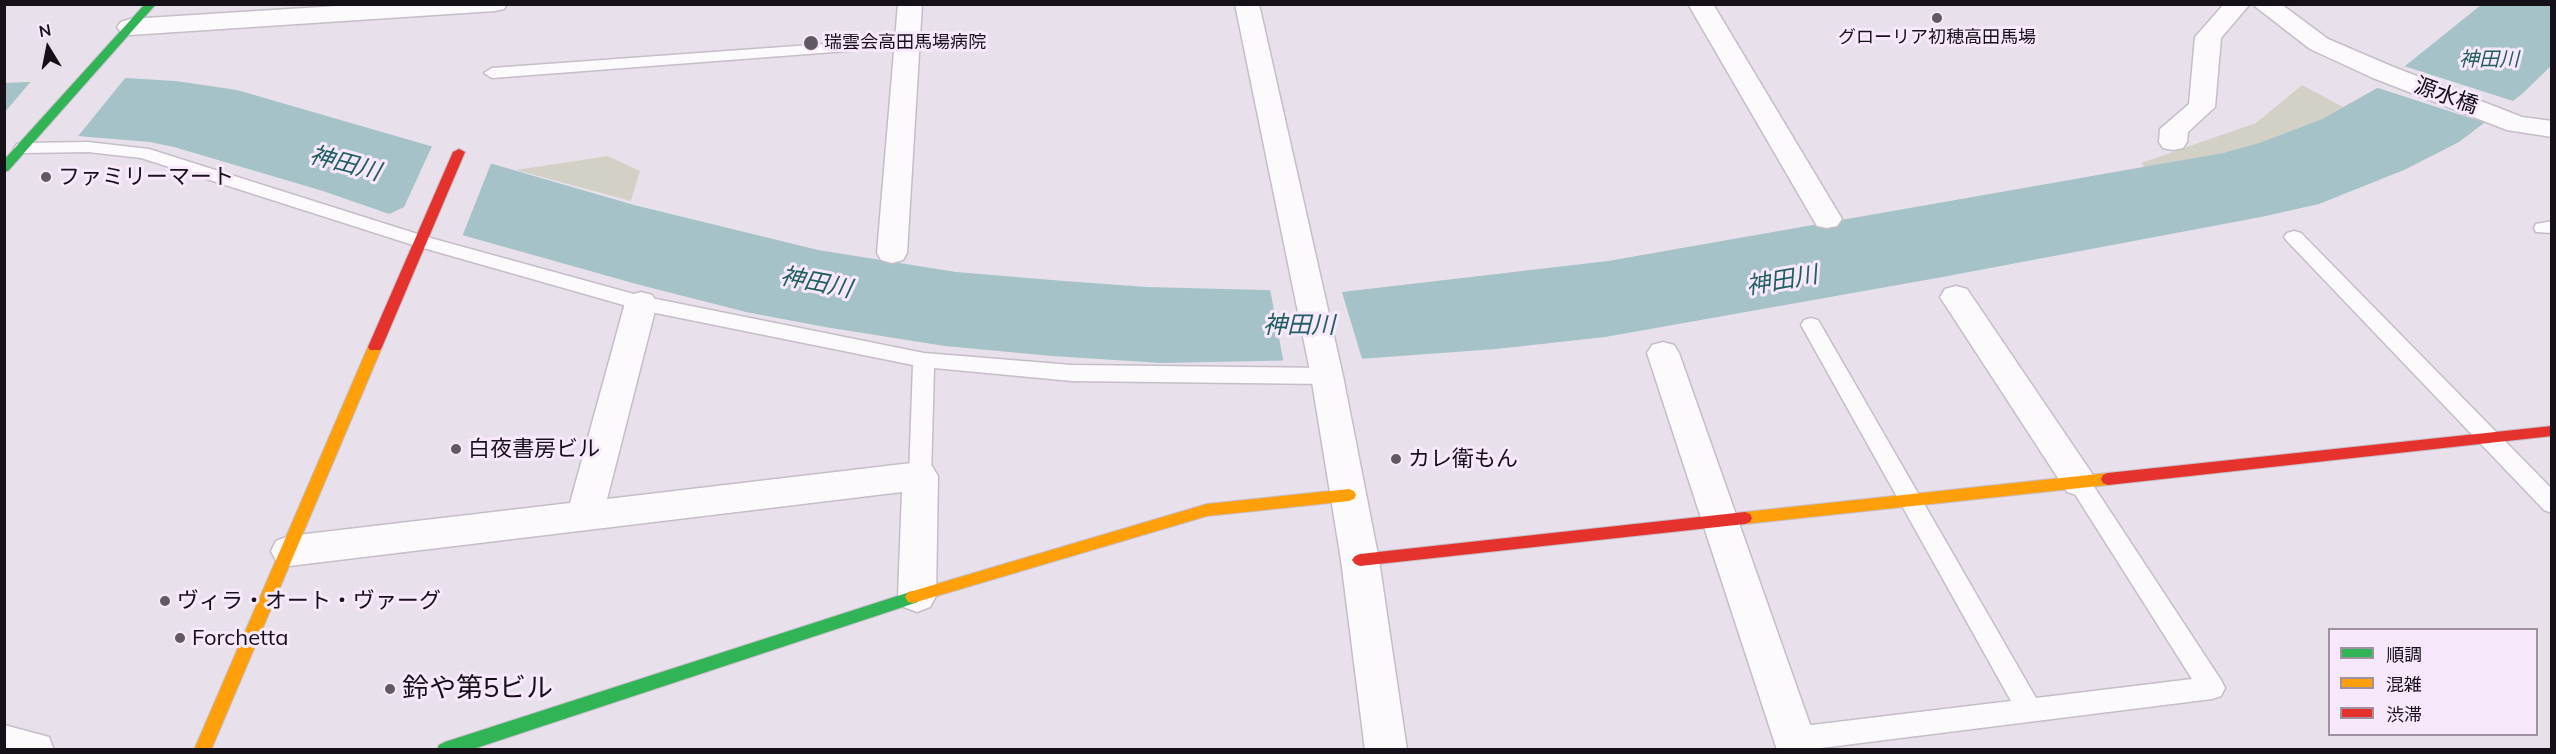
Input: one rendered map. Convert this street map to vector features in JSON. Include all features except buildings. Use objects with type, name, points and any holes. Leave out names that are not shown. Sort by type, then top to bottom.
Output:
[{"type":"street","points":[[4,168],[151,4]]},
{"type":"street","points":[[130,27],[495,4]]},
{"type":"street","points":[[892,253],[910,4]]},
{"type":"street","points":[[1247,4],[1308,284],[1349,495],[1386,750]]},
{"type":"street","points":[[1700,4],[1827,219]]},
{"type":"street","points":[[2173,142],[2174,129],[2202,107],[2208,37],[2238,4]]},
{"type":"street","name":"源水橋","points":[[2264,4],[2319,44],[2395,77],[2517,124],[2552,129]]},
{"type":"street","points":[[202,750],[459,152]]},
{"type":"street","points":[[1956,297],[2079,482]]},
{"type":"street","points":[[585,516],[641,303]]},
{"type":"street","points":[[1663,353],[1796,744]]},
{"type":"street","points":[[1360,560],[2552,431]]},
{"type":"street","points":[[289,551],[920,476],[917,596]]},
{"type":"street","points":[[446,750],[917,596],[1207,510],[1349,495]]},
{"type":"street","points":[[4,743],[34,750]]},
{"type":"lane","points":[[492,73],[907,43]]},
{"type":"lane","points":[[26,145],[88,147],[143,153],[423,234],[641,303],[924,360],[1072,373],[1326,372]]},
{"type":"lane","points":[[2294,237],[2552,504]]},
{"type":"lane","points":[[1811,325],[2029,710]]},
{"type":"lane","points":[[920,476],[924,360]]},
{"type":"lane","points":[[1796,744],[2029,710],[2212,688],[2079,482]]},
{"type":"shaded area","points":[[2302,85],[2343,107],[2322,119],[2259,143],[2223,153],[2145,168],[2141,163],[2256,123]]},
{"type":"shaded area","points":[[608,156],[640,171],[631,201],[516,170]]},
{"type":"water","name":"神田川","points":[[2481,5],[2551,5],[2551,66],[2522,94],[2459,142],[2404,170],[2319,204],[1937,278],[1605,337],[1496,349],[1359,359],[1162,363],[945,346],[825,327],[746,312],[640,285],[398,217],[323,191],[174,147],[150,142],[5,130],[5,83],[125,78],[176,81],[237,90],[634,205],[818,250],[956,272],[1064,281],[1147,287],[1342,292],[1608,261],[2223,153],[2259,143],[2322,119],[2379,87]]},
{"type":"pier","points":[[2404,66],[2516,102],[2489,124],[2375,87]]},
{"type":"pier","points":[[126,77],[75,140],[4,133],[5,112],[33,79]]},
{"type":"pier","points":[[433,144],[492,161],[462,237],[385,216],[404,207]]},
{"type":"pier","points":[[1270,289],[1341,289],[1363,362],[1284,365]]},
{"type":"traffic: fast","points":[[4,168],[151,4]]},
{"type":"traffic: fast","points":[[445,750],[913,597]]},
{"type":"traffic: slow","points":[[202,750],[375,347]]},
{"type":"traffic: slow","points":[[1745,518],[2108,479]]},
{"type":"traffic: slow","points":[[913,597],[1207,510],[1349,495]]},
{"type":"traffic: jam","points":[[375,347],[459,152]]},
{"type":"traffic: jam","points":[[2108,479],[2552,431]]},
{"type":"traffic: jam","points":[[1360,560],[1745,518]]},
{"type":"place","name":"グローリア初穂高田馬場","points":[[1937,18]]},
{"type":"place","name":"瑞雲会高田馬場病院","points":[[811,43]]},
{"type":"place","name":"ファミリーマート","points":[[46,177]]},
{"type":"place","name":"白夜書房ビル","points":[[456,449]]},
{"type":"place","name":"カレ衛もん","points":[[1396,459]]},
{"type":"place","name":"ヴィラ・オート・ヴァーグ","points":[[165,601]]},
{"type":"place","name":"Forchetta","points":[[180,638]]},
{"type":"place","name":"鈴や第5ビル","points":[[390,689]]}]
